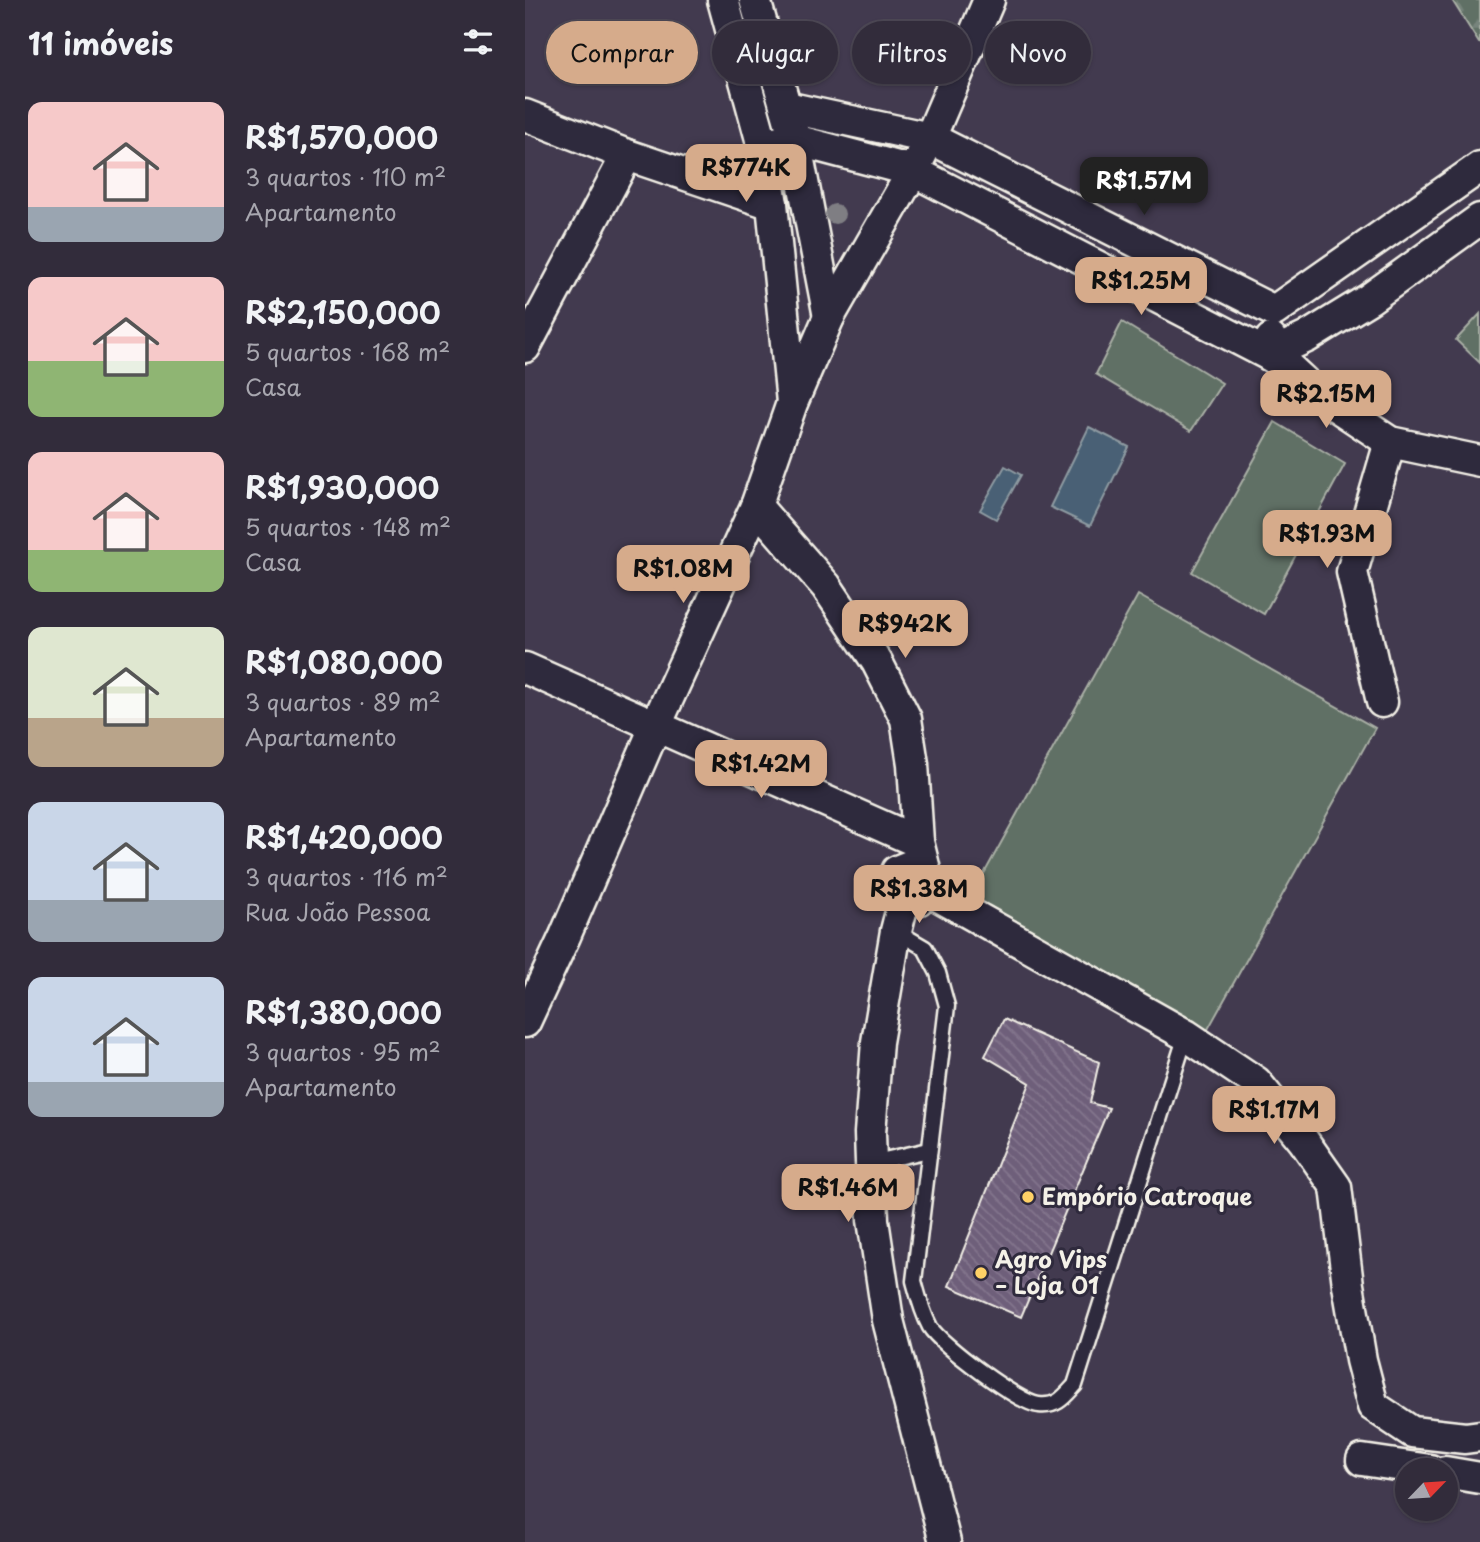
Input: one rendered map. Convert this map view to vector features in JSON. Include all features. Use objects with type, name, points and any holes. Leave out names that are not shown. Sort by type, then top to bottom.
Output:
[{"type":"street","points":[[723,0],[762,143],[772,204],[792,403]]},
{"type":"street","points":[[755,0],[795,140],[829,317]]},
{"type":"street","points":[[525,1022],[756,506],[792,403],[829,317],[930,138],[989,0]]},
{"type":"street","points":[[786,107],[930,138],[1274,311]]},
{"type":"street","points":[[525,115],[627,155],[772,204]]},
{"type":"street","points":[[762,143],[795,140],[913,170],[1269,355],[1288,367],[1315,392],[1390,442],[1480,461]]},
{"type":"street","points":[[525,347],[627,155]]},
{"type":"street","points":[[1269,355],[1274,311],[1480,167]]},
{"type":"street","points":[[1269,355],[1307,337],[1369,299],[1480,219]]},
{"type":"street","points":[[1382,702],[1352,572],[1390,442]]},
{"type":"street","points":[[756,506],[826,586],[877,662],[906,719],[913,764],[918,842],[914,884],[896,931],[877,1042],[870,1133],[873,1220],[888,1320],[945,1542]]},
{"type":"street","points":[[525,668],[918,842]]},
{"type":"street","points":[[888,828],[914,884],[1186,1035],[1256,1082],[1303,1140],[1336,1187],[1361,1360],[1373,1406],[1412,1432],[1465,1438],[1480,1436]]},
{"type":"street","points":[[1362,1460],[1395,1465]]},
{"type":"street","points":[[1458,1474],[1480,1478]]},
{"type":"lane","points":[[896,931],[925,948],[938,973],[947,1006],[914,1281],[931,1329],[947,1346],[1020,1399],[1039,1405],[1059,1402],[1075,1385],[1186,1035]]},
{"type":"lane","points":[[871,1163],[929,1150]]},
{"type":"green space","points":[[1452,0],[1480,0],[1480,43],[1479,43]]},
{"type":"green space","points":[[1480,314],[1480,363],[1456,340]]},
{"type":"green space","points":[[1122,322],[1222,383],[1191,431],[1096,374]]},
{"type":"green space","points":[[1275,422],[1345,464],[1264,614],[1192,572]]},
{"type":"green space","points":[[1138,595],[1375,728],[1207,1031],[970,899]]},
{"type":"water","points":[[1089,427],[1129,447],[1090,526],[1050,507]]},
{"type":"water","points":[[1005,466],[1021,475],[996,519],[980,510]]},
{"type":"building","name":"Empório Catroque","points":[[1004,1019],[1099,1062],[1090,1103],[1109,1108],[1021,1317],[949,1286],[1030,1083],[985,1056]]},
{"type":"place","name":"Empório Catroque","points":[[1028,1197]]},
{"type":"place","name":"Agro Vips – Loja 01","points":[[981,1273]]}]
